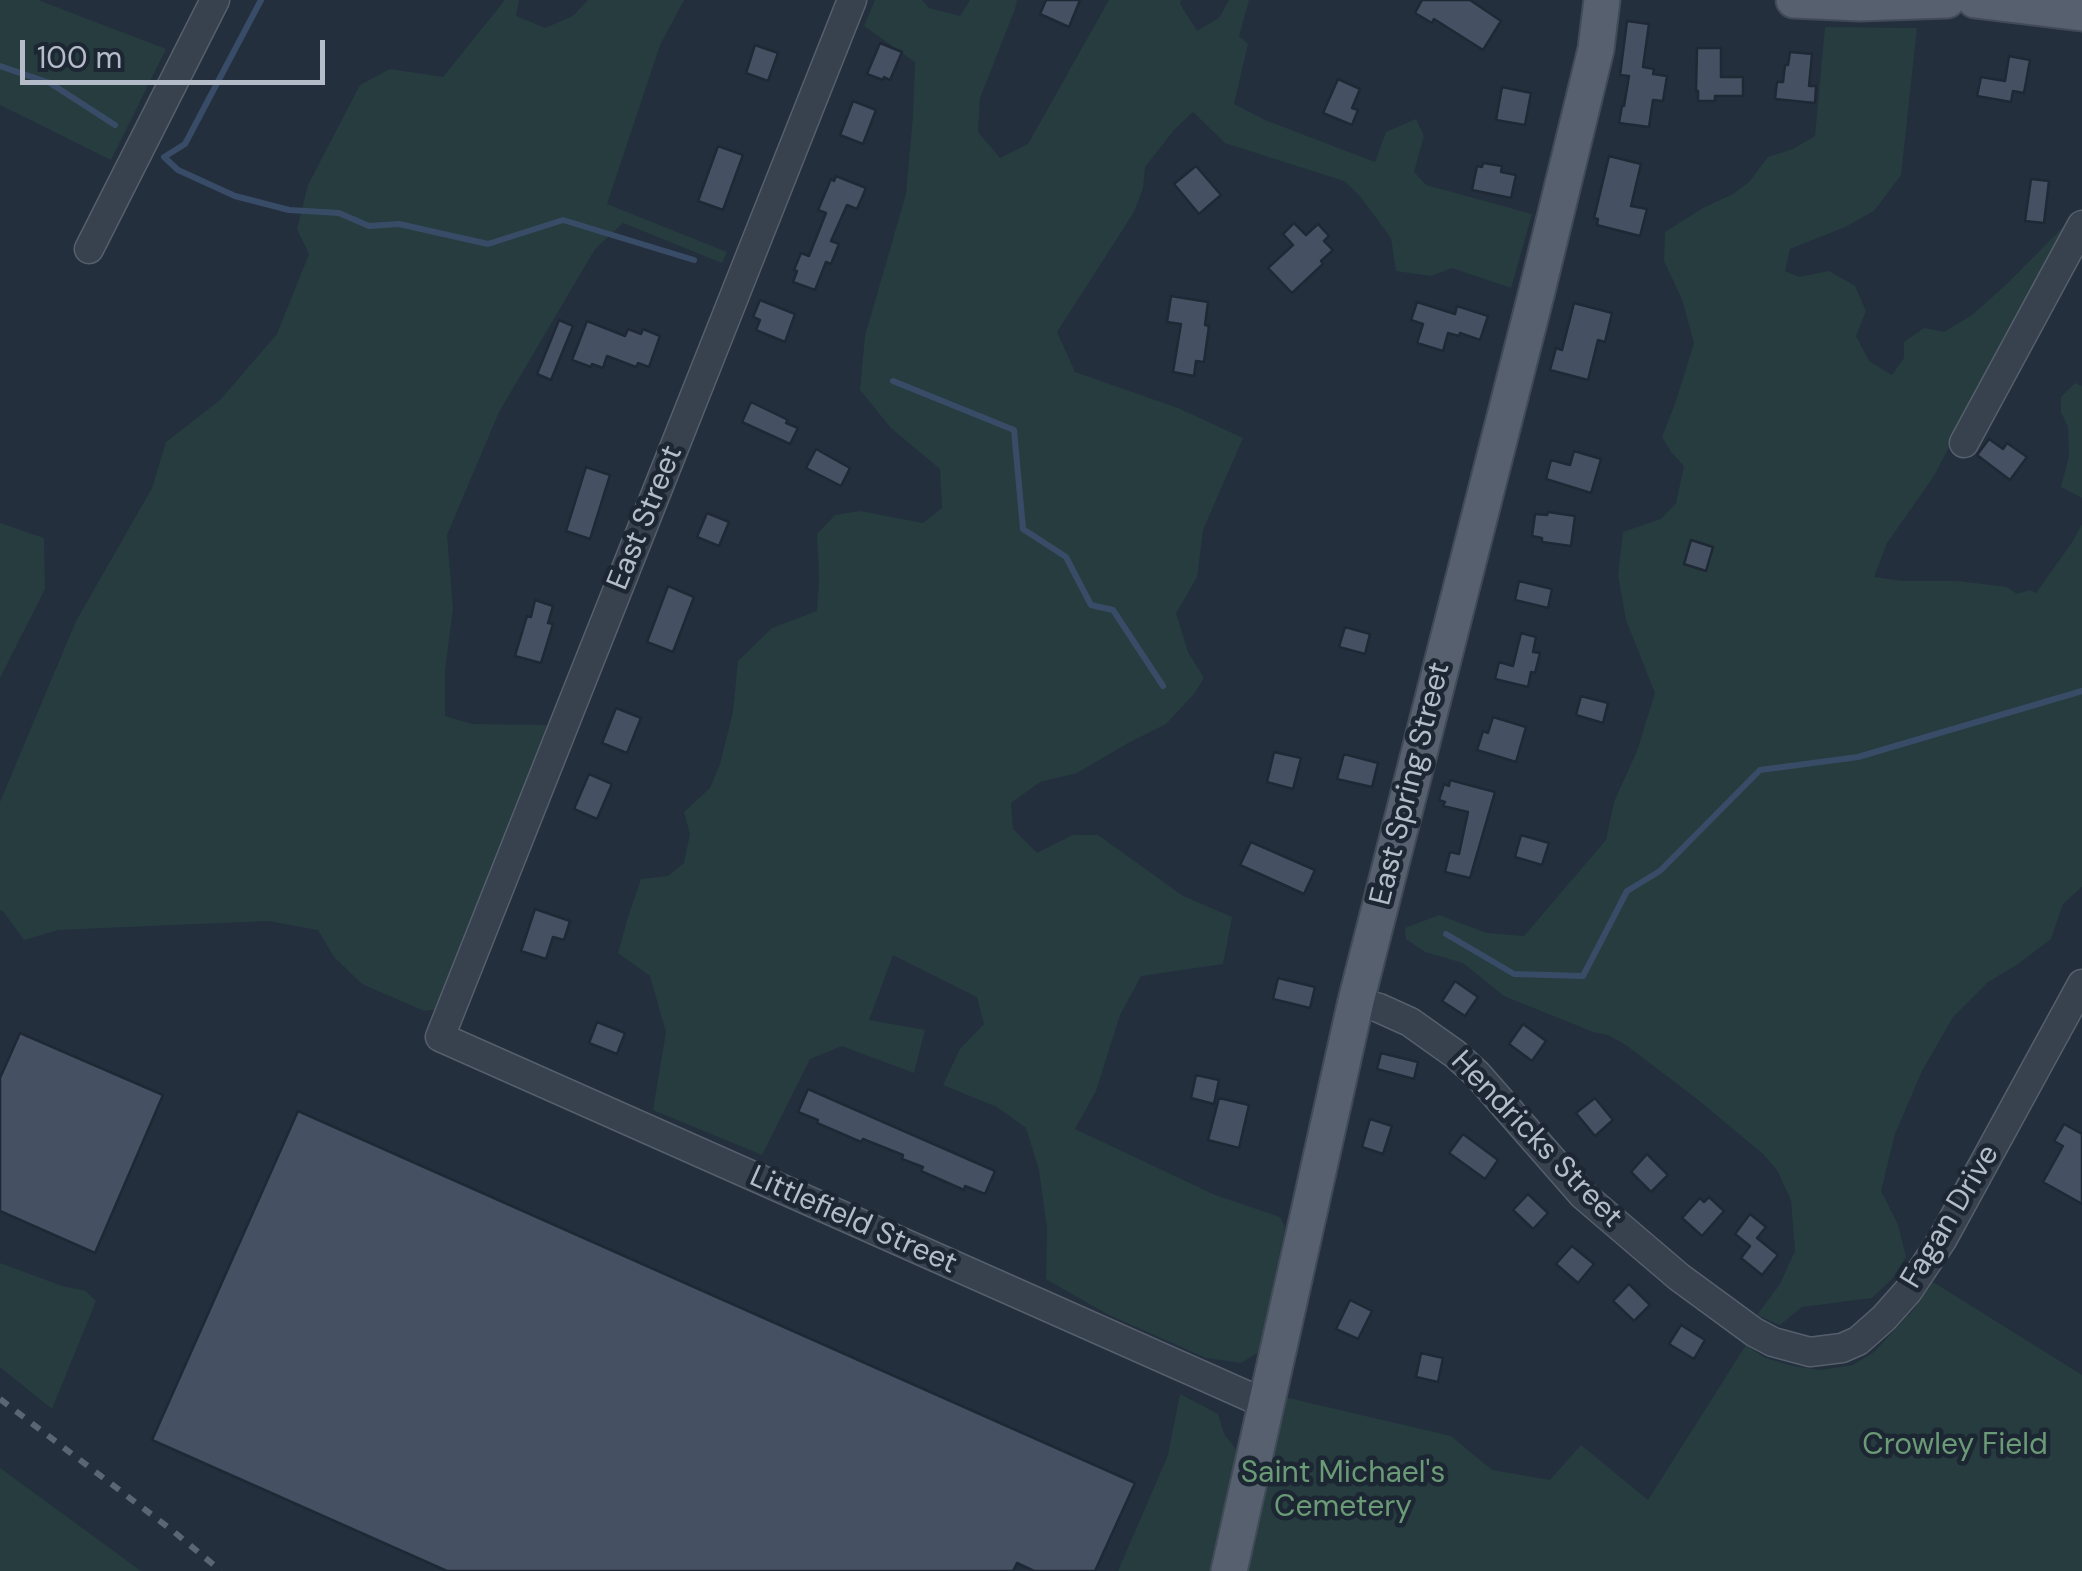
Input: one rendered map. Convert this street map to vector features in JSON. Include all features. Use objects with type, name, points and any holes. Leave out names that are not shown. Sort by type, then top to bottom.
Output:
[{"type":"main road","name":"East Spring Street","points":[[1229,1571],[1356,1001],[1536,296],[1596,48],[1602,0]]},
{"type":"main road","points":[[1794,0],[1946,0]]},
{"type":"main road","points":[[1976,0],[2048,4],[2082,13]]},
{"type":"street","points":[[90,248],[215,0]]},
{"type":"street","name":"East Street","points":[[440,1037],[852,0]]},
{"type":"street","points":[[1964,443],[2082,225]]},
{"type":"street","name":"Fagan Drive","points":[[1754,1332],[1790,1348],[1824,1351],[1858,1341],[1884,1318],[1908,1291],[1942,1240],[2082,984]]},
{"type":"street","name":"Hendricks Street","points":[[1356,1001],[1410,1022],[1455,1054],[1583,1195],[1678,1277],[1754,1332]]},
{"type":"street","name":"Littlefield Street","points":[[440,1037],[1266,1404]]},
{"type":"green space","points":[[0,0],[38,0],[166,49],[111,160],[0,105]]},
{"type":"green space","points":[[505,0],[519,0],[516,16],[545,28],[573,16],[588,0],[684,0],[660,45],[607,204],[727,252],[722,263],[623,223],[595,249],[499,412],[447,535],[453,609],[445,670],[445,716],[472,724],[547,725],[440,1009],[424,1011],[362,984],[334,957],[318,930],[268,921],[58,930],[24,940],[0,911],[0,802],[76,621],[152,488],[166,442],[220,400],[277,334],[309,254],[297,229],[308,185],[360,85],[390,69],[443,77]]},
{"type":"green space","points":[[875,0],[922,0],[929,8],[960,16],[970,0],[1017,0],[980,98],[978,132],[1000,158],[1028,144],[1109,0],[1181,0],[1197,31],[1219,18],[1229,0],[1249,0],[1239,36],[1248,44],[1234,104],[1265,120],[1375,162],[1386,132],[1416,119],[1424,136],[1414,172],[1426,185],[1532,214],[1511,288],[1452,268],[1431,276],[1396,271],[1391,238],[1344,181],[1225,143],[1193,112],[1145,167],[1143,188],[1134,212],[1057,332],[1075,372],[1178,408],[1243,438],[1203,530],[1197,577],[1176,613],[1188,652],[1204,678],[1194,694],[1166,724],[1077,773],[1040,782],[1011,803],[1013,829],[1037,853],[1073,835],[1098,835],[1183,896],[1232,917],[1223,964],[1141,976],[1120,1015],[1096,1091],[1075,1129],[1215,1195],[1280,1217],[1285,1227],[1259,1352],[1241,1363],[1206,1358],[1107,1314],[1046,1279],[1047,1228],[1039,1170],[1026,1128],[997,1107],[943,1085],[960,1049],[984,1024],[977,997],[893,955],[869,1020],[925,1030],[914,1073],[842,1046],[810,1059],[762,1155],[653,1110],[666,1032],[650,976],[618,953],[641,879],[668,876],[684,863],[690,834],[684,812],[710,788],[720,764],[733,712],[738,661],[772,628],[817,611],[817,534],[835,515],[860,511],[923,523],[942,508],[940,469],[891,428],[860,390],[865,336],[906,194],[913,117],[915,62],[864,26]]},
{"type":"green space","points":[[1825,27],[1917,28],[1901,175],[1874,211],[1790,249],[1785,271],[1799,277],[1829,271],[1855,286],[1866,311],[1856,336],[1869,361],[1892,375],[1904,358],[1904,342],[1924,328],[1944,332],[1972,315],[2065,225],[1934,476],[1887,543],[1874,577],[1958,581],[2007,587],[2017,594],[2030,590],[2036,593],[2082,524],[2082,887],[2063,904],[2051,939],[1988,982],[1953,1017],[1922,1071],[1895,1134],[1881,1191],[1898,1225],[1906,1257],[1892,1279],[1872,1298],[1802,1307],[1780,1325],[1757,1315],[1780,1284],[1795,1251],[1791,1200],[1777,1170],[1763,1154],[1626,1045],[1504,996],[1463,963],[1425,952],[1406,939],[1405,928],[1439,915],[1487,933],[1524,936],[1606,840],[1614,802],[1637,751],[1655,693],[1626,620],[1618,575],[1623,532],[1661,519],[1676,503],[1684,466],[1662,437],[1694,343],[1682,299],[1664,261],[1665,232],[1733,194],[1749,182],[1768,157],[1815,136]]},
{"type":"green space","points":[[2075,383],[2082,386],[2082,498],[2061,487],[2069,456],[2061,397]]},
{"type":"green space","points":[[0,523],[44,538],[45,589],[0,678]]},
{"type":"green space","points":[[0,1263],[86,1291],[96,1301],[52,1409],[0,1367]]},
{"type":"green space","name":"Crowley Field","points":[[1933,1282],[2082,1375],[2082,1571],[1247,1571],[1284,1397],[1451,1436],[1492,1470],[1550,1480],[1581,1445],[1648,1500],[1746,1345],[1765,1358],[1793,1366],[1821,1370],[1853,1365],[1874,1352]]},
{"type":"green space","points":[[1180,1394],[1218,1414],[1224,1434],[1239,1453],[1213,1571],[1118,1571],[1168,1455]]},
{"type":"green space","points":[[0,1468],[141,1571],[0,1571]]},
{"type":"building","points":[[1046,0],[1080,0],[1069,27],[1040,14]]},
{"type":"building","points":[[1422,0],[1470,0],[1501,21],[1483,50],[1434,19],[1432,23],[1415,13]]},
{"type":"building","points":[[1627,21],[1649,24],[1643,67],[1654,69],[1653,74],[1667,76],[1663,101],[1653,100],[1649,127],[1619,123],[1629,76],[1620,75]]},
{"type":"building","points":[[880,43],[902,52],[890,80],[867,74]]},
{"type":"building","points":[[755,45],[778,53],[768,81],[746,73]]},
{"type":"building","points":[[1697,48],[1721,48],[1721,77],[1743,77],[1743,96],[1715,96],[1715,101],[1698,101]]},
{"type":"building","points":[[1790,52],[1812,54],[1809,86],[1816,86],[1815,103],[1775,99],[1777,82],[1783,82]]},
{"type":"building","points":[[2009,56],[2030,60],[2024,93],[2013,91],[2011,102],[1977,96],[1981,77],[2005,81]]},
{"type":"building","points":[[1338,79],[1360,89],[1352,108],[1358,110],[1352,125],[1323,113]]},
{"type":"building","points":[[1502,87],[1531,93],[1525,125],[1496,120]]},
{"type":"building","points":[[853,101],[876,110],[863,144],[840,135]]},
{"type":"building","points":[[718,146],[743,155],[723,210],[698,201]]},
{"type":"building","points":[[1609,156],[1641,164],[1631,206],[1647,209],[1640,236],[1597,225],[1598,219],[1594,218]]},
{"type":"building","points":[[1483,163],[1502,166],[1501,172],[1516,175],[1511,198],[1472,190],[1477,166],[1482,167]]},
{"type":"building","points":[[1196,166],[1221,195],[1199,214],[1174,184]]},
{"type":"building","points":[[836,176],[866,188],[857,209],[847,205],[831,241],[839,244],[831,264],[826,262],[815,290],[793,282],[797,271],[794,270],[801,253],[809,256],[826,213],[818,210],[831,179],[834,181]]},
{"type":"building","points":[[2031,179],[2049,181],[2044,223],[2025,221]]},
{"type":"building","points":[[1294,223],[1306,235],[1318,224],[1329,236],[1324,241],[1333,250],[1292,293],[1268,268],[1293,245],[1283,234]]},
{"type":"building","points":[[1171,296],[1208,302],[1204,362],[1196,361],[1194,376],[1173,372],[1181,324],[1167,322]]},
{"type":"building","points":[[760,300],[795,314],[785,342],[756,330],[760,320],[753,317]]},
{"type":"building","points":[[1417,302],[1455,314],[1457,306],[1488,316],[1480,340],[1448,333],[1443,351],[1417,343],[1423,324],[1411,320]]},
{"type":"building","points":[[1574,303],[1612,313],[1605,342],[1598,340],[1588,380],[1550,370],[1556,348],[1562,350]]},
{"type":"building","points":[[559,320],[573,326],[551,380],[537,374]]},
{"type":"building","points":[[587,321],[625,336],[628,329],[641,334],[643,329],[660,336],[649,367],[638,363],[636,367],[607,356],[603,368],[572,360]]},
{"type":"building","points":[[751,402],[798,428],[790,444],[742,422]]},
{"type":"building","points":[[1989,439],[2003,449],[2007,443],[2027,457],[2010,480],[1977,455]]},
{"type":"building","points":[[816,449],[850,468],[841,486],[806,468]]},
{"type":"building","points":[[1574,451],[1601,459],[1591,493],[1546,479],[1551,460],[1570,465]]},
{"type":"building","points":[[586,467],[610,475],[590,539],[566,531]]},
{"type":"building","points":[[707,513],[729,522],[719,546],[697,537]]},
{"type":"building","points":[[1535,514],[1575,516],[1571,546],[1542,542],[1542,538],[1532,536]]},
{"type":"building","points":[[1691,540],[1713,547],[1706,571],[1684,564]]},
{"type":"building","points":[[1519,581],[1552,589],[1548,608],[1515,600]]},
{"type":"building","points":[[668,586],[694,597],[673,652],[647,642]]},
{"type":"building","points":[[535,600],[553,606],[548,623],[553,624],[541,663],[515,656]]},
{"type":"building","points":[[1345,627],[1370,634],[1365,654],[1339,647]]},
{"type":"building","points":[[1521,633],[1536,637],[1533,652],[1540,653],[1528,687],[1495,679],[1499,662],[1513,666]]},
{"type":"building","points":[[1581,696],[1608,703],[1603,723],[1576,715]]},
{"type":"building","points":[[616,708],[641,718],[627,753],[602,743]]},
{"type":"building","points":[[1493,717],[1526,727],[1516,762],[1477,750]]},
{"type":"building","points":[[1274,752],[1301,758],[1293,789],[1267,782]]},
{"type":"building","points":[[1344,754],[1378,763],[1372,787],[1337,779]]},
{"type":"building","points":[[589,774],[612,784],[597,819],[574,809]]},
{"type":"building","points":[[1450,780],[1495,792],[1470,878],[1445,872],[1450,852],[1459,854],[1468,812],[1443,806],[1445,802],[1439,800],[1444,784],[1449,786]]},
{"type":"building","points":[[1521,835],[1549,843],[1542,865],[1515,857]]},
{"type":"building","points":[[1251,842],[1315,870],[1304,894],[1240,865]]},
{"type":"building","points":[[535,909],[570,921],[564,940],[553,937],[546,959],[521,951]]},
{"type":"building","points":[[1278,978],[1315,987],[1310,1008],[1273,999]]},
{"type":"building","points":[[1455,981],[1478,997],[1465,1016],[1442,1001]]},
{"type":"building","points":[[597,1022],[625,1033],[617,1054],[589,1043]]},
{"type":"building","points":[[1523,1024],[1546,1041],[1532,1061],[1509,1044]]},
{"type":"building","points":[[20,1033],[163,1095],[95,1253],[0,1211],[0,1078]]},
{"type":"building","points":[[1381,1053],[1418,1062],[1414,1079],[1377,1069]]},
{"type":"building","points":[[1196,1075],[1219,1080],[1214,1104],[1191,1098]]},
{"type":"building","points":[[808,1089],[995,1171],[985,1194],[965,1186],[964,1190],[921,1171],[923,1167],[902,1159],[903,1155],[863,1139],[861,1142],[798,1112]]},
{"type":"building","points":[[1219,1098],[1249,1105],[1239,1148],[1208,1140]]},
{"type":"building","points":[[1595,1098],[1613,1120],[1595,1136],[1576,1113]]},
{"type":"building","points":[[298,1111],[1135,1483],[1095,1571],[1034,1571],[1017,1563],[1013,1571],[447,1571],[152,1440]]},
{"type":"building","points":[[1370,1119],[1392,1126],[1383,1154],[1362,1147]]},
{"type":"building","points":[[2064,1124],[2082,1134],[2082,1204],[2043,1182],[2063,1146],[2054,1141]]},
{"type":"building","points":[[1463,1134],[1498,1160],[1485,1179],[1449,1153]]},
{"type":"building","points":[[1647,1154],[1668,1175],[1651,1192],[1631,1172]]},
{"type":"building","points":[[1528,1194],[1548,1213],[1533,1229],[1513,1210]]},
{"type":"building","points":[[1709,1197],[1724,1211],[1702,1236],[1682,1218],[1700,1198],[1704,1202]]},
{"type":"building","points":[[1750,1214],[1766,1227],[1757,1238],[1778,1255],[1762,1275],[1741,1258],[1750,1246],[1735,1234]]},
{"type":"building","points":[[1572,1246],[1594,1264],[1578,1283],[1556,1264]]},
{"type":"building","points":[[1629,1284],[1650,1305],[1634,1321],[1613,1301]]},
{"type":"building","points":[[1350,1300],[1372,1311],[1358,1339],[1336,1329]]},
{"type":"building","points":[[1681,1325],[1705,1340],[1694,1359],[1669,1344]]},
{"type":"building","points":[[1421,1353],[1443,1358],[1438,1382],[1416,1377]]},
{"type":"waterway","points":[[261,0],[185,144],[164,157],[178,170],[235,196],[289,210],[339,213],[369,226],[399,224],[488,244],[563,220],[694,260]]},
{"type":"waterway","points":[[0,66],[50,83],[115,125]]},
{"type":"waterway","points":[[893,381],[1014,430],[1023,529],[1066,557],[1091,605],[1113,610],[1163,686]]},
{"type":"waterway","points":[[1446,934],[1514,974],[1583,976],[1627,891],[1660,871],[1760,770],[1858,757],[2082,691]]},
{"type":"railway","points":[[0,1399],[221,1571]]},
{"type":"park label","name":"Saint Michael's Cemetery","points":[[1343,1491]]}]
